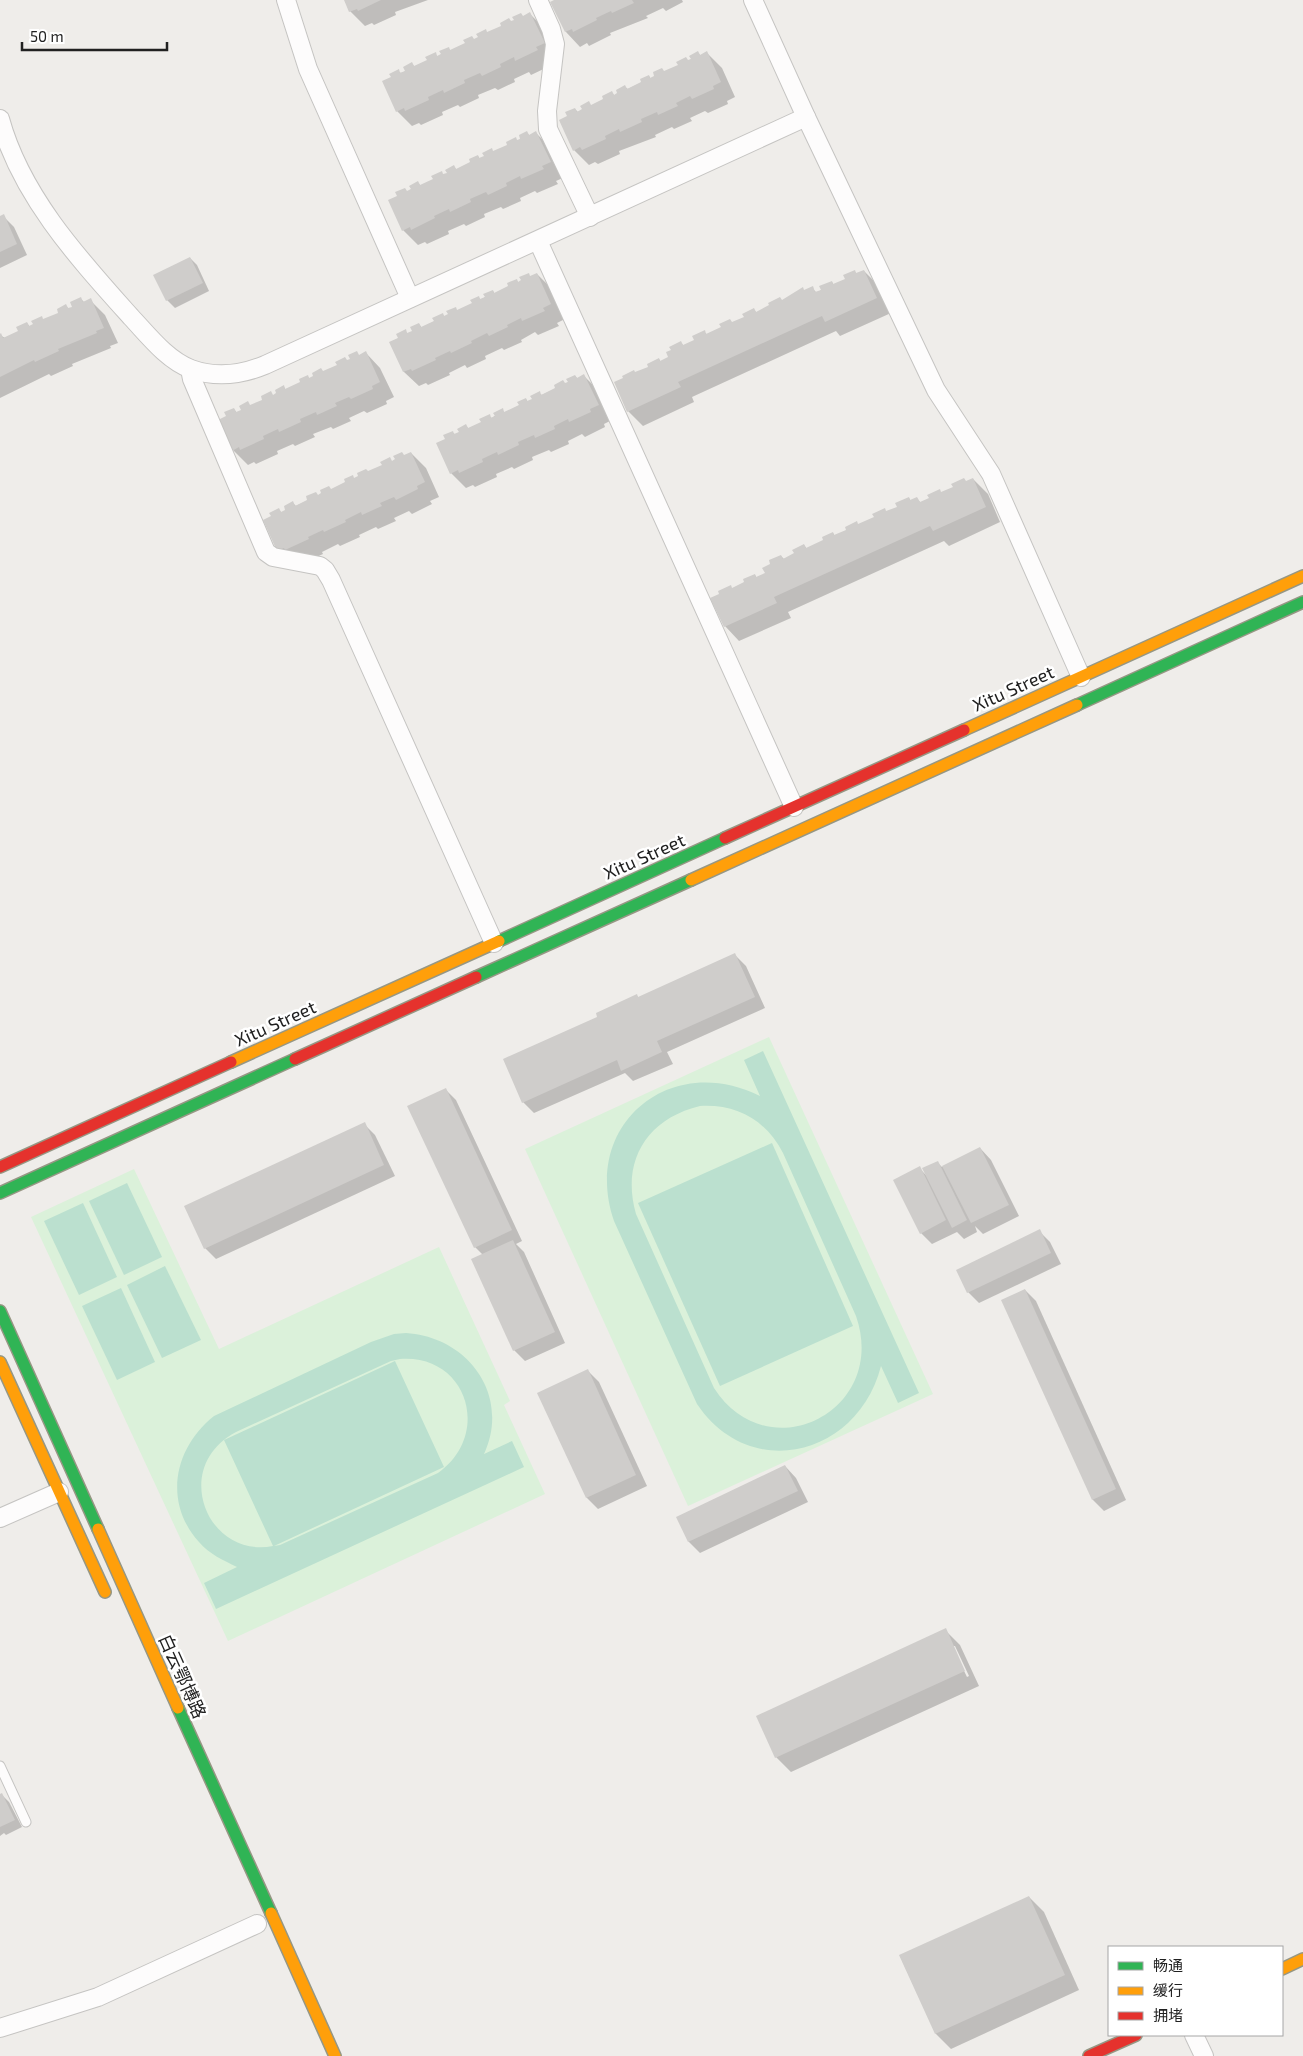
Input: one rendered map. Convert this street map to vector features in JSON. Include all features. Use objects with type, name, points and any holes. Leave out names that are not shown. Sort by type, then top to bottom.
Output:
[{"type":"main road","name":"Xitu Street","points":[[0,1167],[1295,580]]},
{"type":"main road","points":[[0,1193],[1301,607]]},
{"type":"main road","name":"白云鄂博路","points":[[0,1311],[335,2056]]},
{"type":"main road","points":[[0,1362],[109,1600]]},
{"type":"main road","points":[[1283,1969],[1303,1959]]},
{"type":"main road","points":[[1089,2056],[1134,2036]]},
{"type":"street","points":[[286,0],[308,69],[410,298]]},
{"type":"street","points":[[538,0],[551,29],[555,44],[547,111],[548,129],[590,217]]},
{"type":"street","points":[[753,0],[806,117],[936,390],[991,474],[1081,677]]},
{"type":"street","points":[[0,119],[14,158],[37,200],[89,270],[171,358],[190,369],[230,375],[252,370],[806,117]]},
{"type":"street","points":[[538,241],[794,807]]},
{"type":"street","points":[[190,369],[196,388],[266,552],[273,557],[320,566],[331,580],[494,943]]},
{"type":"street","points":[[1295,580],[1301,607]]},
{"type":"street","points":[[0,1518],[59,1492]]},
{"type":"street","points":[[0,2028],[98,1997],[257,1924]]},
{"type":"street","points":[[1194,2036],[1204,2056]]},
{"type":"lane","points":[[0,1766],[26,1822]]},
{"type":"green space","points":[[769,1037],[933,1394],[688,1506],[525,1149]]},
{"type":"green space","points":[[763,1051],[919,1393],[898,1403],[881,1366],[869,1397],[850,1421],[827,1438],[800,1448],[772,1450],[745,1444],[719,1429],[697,1404],[614,1221],[607,1186],[610,1155],[622,1127],[641,1106],[666,1090],[695,1083],[727,1085],[760,1096],[744,1060]],"holes":[[[700,1106],[713,1106],[738,1111],[749,1116],[768,1131],[776,1141],[856,1316],[862,1350],[855,1379],[840,1403],[818,1419],[791,1427],[764,1426],[737,1413],[714,1388],[636,1214],[632,1195],[632,1177],[635,1160],[642,1145],[652,1132],[665,1121],[681,1112]]]},
{"type":"green space","points":[[772,1143],[853,1326],[720,1386],[638,1203]]},
{"type":"green space","points":[[134,1169],[219,1349],[439,1247],[510,1401],[504,1405],[545,1494],[228,1641],[31,1217]]},
{"type":"green space","points":[[127,1183],[162,1257],[124,1275],[89,1201]]},
{"type":"green space","points":[[83,1203],[117,1277],[79,1295],[44,1221]]},
{"type":"green space","points":[[165,1266],[201,1340],[162,1358],[127,1285]]},
{"type":"green space","points":[[121,1288],[155,1362],[117,1380],[82,1306]]},
{"type":"green space","points":[[406,1333],[428,1337],[448,1345],[465,1357],[478,1373],[488,1391],[492,1411],[491,1432],[484,1454],[512,1441],[524,1467],[216,1609],[204,1583],[237,1567],[207,1550],[199,1542],[188,1526],[181,1510],[177,1493],[178,1476],[182,1459],[190,1444],[200,1429],[214,1416],[371,1342],[394,1334]],"holes":[[[400,1359],[423,1361],[442,1369],[456,1383],[465,1400],[468,1419],[464,1438],[455,1457],[438,1473],[280,1545],[274,1546],[444,1467],[395,1361],[228,1438],[236,1432],[391,1361]],[[224,1441],[273,1546],[250,1546],[230,1539],[215,1525],[205,1507],[201,1487],[205,1466],[216,1447]]]},
{"type":"building","points":[[344,0],[381,0],[358,11],[357,9],[349,12]]},
{"type":"building","points":[[554,0],[632,0],[634,3],[596,18],[597,20],[573,32],[572,29],[565,32],[550,2]]},
{"type":"building","points":[[530,12],[545,43],[536,47],[538,50],[515,61],[514,57],[500,64],[501,67],[482,76],[480,73],[464,80],[465,83],[444,93],[443,90],[428,97],[429,100],[405,111],[404,108],[396,112],[382,81],[391,77],[389,74],[399,69],[400,73],[405,71],[403,67],[412,62],[414,66],[427,60],[425,57],[436,52],[437,56],[441,54],[439,51],[449,47],[450,50],[465,43],[463,40],[472,36],[474,39],[478,37],[476,34],[486,29],[487,32],[501,26],[500,23],[509,18],[511,21],[514,20],[512,17],[521,13],[523,16]]},
{"type":"building","points":[[698,51],[700,55],[707,51],[721,82],[713,86],[714,89],[692,99],[690,96],[676,103],[678,106],[658,115],[657,112],[641,119],[642,122],[620,132],[619,129],[605,136],[606,139],[582,150],[580,147],[573,151],[559,120],[567,116],[565,112],[575,108],[577,112],[582,109],[580,106],[589,101],[591,105],[603,99],[602,96],[612,91],[614,95],[617,93],[616,90],[625,85],[627,89],[641,82],[640,79],[649,75],[650,78],[654,76],[653,72],[662,68],[664,71],[678,65],[676,62],[686,57],[688,60],[691,59],[689,56]]},
{"type":"building","points":[[527,131],[529,135],[536,131],[551,162],[542,166],[544,169],[521,179],[520,176],[506,183],[507,186],[488,195],[486,192],[470,199],[471,202],[450,212],[449,209],[411,230],[410,227],[402,231],[388,200],[397,196],[395,192],[405,188],[407,191],[411,189],[409,186],[418,181],[420,185],[433,179],[431,176],[442,171],[443,174],[447,173],[445,170],[454,165],[456,169],[470,162],[469,159],[478,155],[479,158],[484,156],[482,153],[492,148],[493,151],[507,145],[506,142],[516,137],[517,140],[520,139],[519,135]]},
{"type":"building","points":[[4,214],[17,244],[0,252],[0,216]]},
{"type":"building","points":[[190,257],[203,283],[166,301],[153,275]]},
{"type":"building","points":[[855,270],[856,273],[864,270],[877,298],[825,322],[822,316],[678,382],[681,387],[627,412],[614,382],[623,378],[622,376],[634,370],[635,372],[648,367],[647,364],[659,358],[660,361],[668,357],[666,352],[671,350],[669,347],[681,341],[683,345],[694,340],[692,336],[705,330],[706,334],[721,327],[719,324],[730,319],[732,322],[744,317],[742,314],[754,308],[756,312],[769,305],[768,303],[780,297],[782,300],[803,287],[804,290],[813,286],[815,292],[821,290],[819,286],[832,281],[833,284],[845,279],[843,275]]},
{"type":"building","points":[[529,273],[530,276],[537,273],[551,304],[543,308],[545,311],[522,321],[521,318],[489,336],[487,333],[471,341],[472,343],[435,358],[436,360],[412,371],[411,369],[403,372],[389,342],[398,338],[396,334],[406,329],[407,333],[412,331],[410,327],[419,323],[421,327],[434,321],[432,318],[443,313],[444,316],[448,314],[446,311],[456,307],[457,310],[472,303],[470,300],[479,296],[480,299],[485,297],[483,294],[493,290],[494,293],[508,286],[507,283],[517,279],[518,282],[521,280],[519,277]]},
{"type":"building","points":[[81,297],[83,302],[91,298],[104,328],[96,331],[97,333],[58,349],[59,351],[35,362],[34,360],[0,377],[1,333],[3,338],[18,331],[16,327],[27,322],[29,326],[33,324],[31,321],[42,316],[43,319],[58,313],[57,309],[66,304],[68,308],[72,307],[70,302]]},
{"type":"building","points":[[357,351],[359,355],[366,351],[380,382],[372,386],[373,389],[351,399],[349,397],[335,403],[337,406],[317,415],[316,412],[300,419],[301,422],[279,432],[278,429],[263,436],[264,439],[240,450],[239,447],[232,451],[218,420],[226,416],[224,412],[234,408],[236,412],[241,410],[239,406],[248,401],[250,405],[262,400],[261,396],[271,391],[273,395],[276,393],[275,390],[284,385],[285,389],[300,382],[299,379],[308,375],[309,378],[313,376],[312,373],[321,368],[323,371],[337,365],[335,362],[345,357],[347,360],[350,359],[348,355]]},
{"type":"building","points":[[584,374],[599,405],[590,409],[591,412],[569,422],[568,419],[554,426],[555,429],[535,438],[534,435],[518,442],[519,445],[498,455],[497,452],[482,459],[483,462],[459,473],[458,470],[450,474],[436,443],[445,439],[443,435],[453,431],[454,434],[459,432],[457,429],[466,424],[468,428],[481,422],[479,419],[490,414],[491,418],[495,416],[493,413],[503,408],[504,412],[519,405],[517,402],[526,398],[527,401],[532,399],[530,396],[540,391],[541,395],[555,388],[554,385],[563,380],[565,383],[568,382],[566,379],[575,375],[577,378]]},
{"type":"building","points":[[402,452],[404,455],[411,452],[425,482],[417,486],[418,489],[396,500],[394,497],[380,503],[382,506],[362,515],[361,512],[345,520],[346,522],[324,532],[323,530],[285,550],[284,548],[277,551],[263,520],[271,516],[269,513],[279,508],[281,512],[285,510],[284,506],[293,501],[295,506],[307,500],[306,496],[316,492],[318,495],[321,493],[320,490],[329,486],[331,489],[345,482],[344,479],[353,475],[354,478],[358,476],[357,473],[382,465],[380,462],[390,457],[392,461],[395,459],[393,456]]},
{"type":"building","points":[[964,478],[966,481],[973,478],[986,507],[933,531],[930,526],[774,597],[777,603],[724,627],[710,598],[719,594],[718,591],[731,585],[732,588],[744,582],[743,579],[755,574],[756,577],[765,573],[762,568],[770,564],[769,560],[781,555],[783,559],[794,553],[792,550],[804,544],[806,548],[823,540],[822,537],[833,532],[834,535],[846,530],[845,527],[857,521],[858,524],[874,517],[872,514],[885,508],[886,511],[897,507],[895,503],[909,497],[910,500],[917,497],[920,502],[929,498],[927,495],[940,489],[941,492],[953,487],[951,484]]},
{"type":"building","points":[[735,953],[755,997],[657,1041],[662,1052],[621,1071],[617,1060],[522,1103],[503,1059],[597,1017],[596,1013],[637,994],[638,997]]},
{"type":"building","points":[[446,1088],[512,1230],[474,1248],[407,1106]]},
{"type":"building","points":[[365,1122],[384,1165],[204,1249],[184,1206]]},
{"type":"building","points":[[980,1147],[1009,1205],[971,1223],[942,1166]]},
{"type":"building","points":[[938,1161],[967,1220],[952,1228],[922,1168]]},
{"type":"building","points":[[920,1166],[946,1220],[920,1234],[893,1180]]},
{"type":"building","points":[[1040,1229],[1051,1253],[967,1293],[956,1270]]},
{"type":"building","points":[[513,1240],[555,1332],[513,1351],[471,1259]]},
{"type":"building","points":[[1025,1289],[1116,1489],[1092,1500],[1001,1300]]},
{"type":"building","points":[[588,1369],[636,1475],[586,1498],[537,1393]]},
{"type":"building","points":[[785,1465],[798,1491],[688,1542],[676,1517]]},
{"type":"building","points":[[946,1628],[965,1671],[775,1758],[756,1716]]},
{"type":"building","points":[[2,1793],[15,1820],[0,1827],[0,1794]]},
{"type":"building","points":[[1029,1896],[1065,1975],[935,2034],[899,1955]]},
{"type":"traffic: fast","points":[[1077,705],[1303,602]]},
{"type":"traffic: fast","points":[[499,941],[725,838]]},
{"type":"traffic: fast","points":[[476,977],[691,880]]},
{"type":"traffic: fast","points":[[0,1193],[295,1059]]},
{"type":"traffic: fast","points":[[0,1311],[98,1529]]},
{"type":"traffic: fast","points":[[178,1708],[271,1913]]},
{"type":"traffic: slow","points":[[964,730],[1303,576]]},
{"type":"traffic: slow","points":[[691,880],[1077,705]]},
{"type":"traffic: slow","points":[[231,1062],[499,941]]},
{"type":"traffic: slow","points":[[0,1362],[105,1592]]},
{"type":"traffic: slow","points":[[98,1529],[178,1708]]},
{"type":"traffic: slow","points":[[271,1913],[335,2056]]},
{"type":"traffic: slow","points":[[1283,1969],[1303,1959]]},
{"type":"traffic: jam","points":[[725,838],[964,730]]},
{"type":"traffic: jam","points":[[295,1059],[476,977]]},
{"type":"traffic: jam","points":[[0,1167],[231,1062]]},
{"type":"traffic: jam","points":[[1089,2056],[1134,2036]]}]
